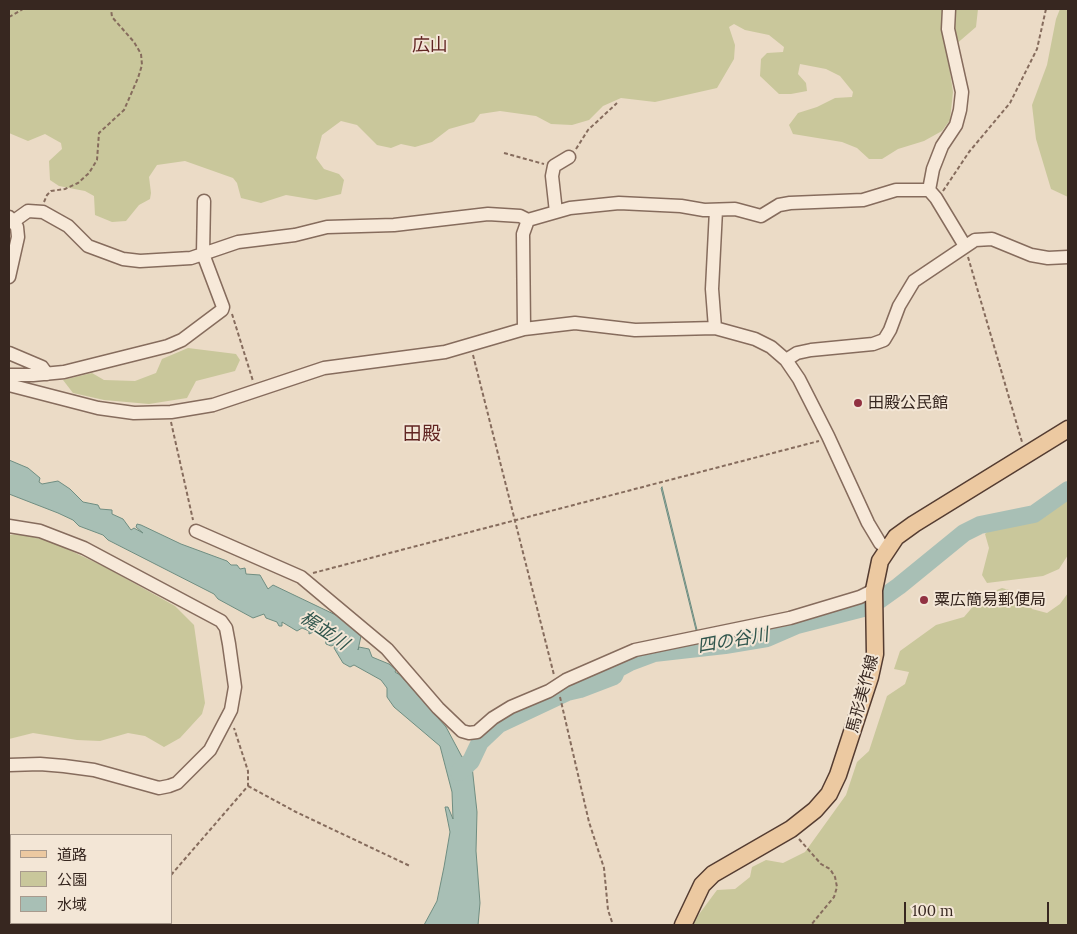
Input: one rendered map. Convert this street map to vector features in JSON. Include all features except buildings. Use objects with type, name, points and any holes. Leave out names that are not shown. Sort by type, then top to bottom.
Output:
[{"type":"main road","name":"馬形美作線","points":[[683,925],[702,885],[713,874],[792,829],[829,794],[838,775],[870,677],[875,654],[874,592],[880,561],[887,549],[896,538],[914,524],[1068,429]]},
{"type":"street","points":[[949,9],[948,29],[962,92],[956,125],[942,146],[932,169],[933,194],[965,246]]},
{"type":"street","points":[[556,212],[552,176],[554,166],[569,157]]},
{"type":"street","points":[[9,278],[18,237],[17,227],[11,219],[28,211],[42,212],[68,226],[88,246],[122,259],[178,260],[204,254],[238,242],[295,234],[327,227],[394,224],[488,214],[520,216],[528,220],[556,212],[619,203],[716,210],[735,209],[761,216],[779,206],[790,203],[863,200],[896,190],[933,194]]},
{"type":"street","points":[[9,375],[47,374],[168,346],[203,326],[223,308],[204,254],[204,202]]},
{"type":"street","points":[[715,328],[712,289],[716,210]]},
{"type":"street","points":[[524,329],[524,234],[528,220]]},
{"type":"street","points":[[786,360],[811,350],[873,344],[884,340],[903,297],[914,281],[975,240],[985,238],[1031,255],[1048,258],[1068,257]]},
{"type":"street","points":[[9,386],[98,408],[134,412],[171,412],[213,405],[324,368],[445,352],[524,329],[575,323],[653,330],[715,328],[755,339],[771,347],[786,360],[799,379],[828,436],[868,523],[880,543],[887,549]]},
{"type":"street","points":[[9,353],[42,367],[46,370],[47,374]]},
{"type":"street","points":[[9,526],[40,531],[84,548],[221,621],[228,636],[235,687],[228,716],[210,750],[178,783],[159,788],[94,770],[40,764],[9,765]]},
{"type":"street","points":[[196,531],[301,577],[387,649],[438,708],[462,731],[476,732],[511,707],[635,650],[780,620],[874,592]]},
{"type":"path","points":[[9,18],[23,9]]},
{"type":"path","points":[[42,212],[47,195],[51,191],[65,190],[78,183],[89,173],[97,160],[99,133],[124,110],[138,78],[142,65],[141,54],[134,42],[112,17],[111,9]]},
{"type":"path","points":[[933,194],[1010,103],[1038,49],[1046,9]]},
{"type":"path","points":[[569,157],[588,130],[617,103]]},
{"type":"path","points":[[504,153],[554,166]]},
{"type":"path","points":[[965,246],[1026,454]]},
{"type":"path","points":[[230,310],[256,390]]},
{"type":"path","points":[[470,345],[557,685]]},
{"type":"path","points":[[171,412],[180,468],[196,531]]},
{"type":"path","points":[[301,577],[818,441],[828,436]]},
{"type":"path","points":[[562,706],[590,822],[604,868],[608,910],[612,925]]},
{"type":"path","points":[[172,874],[248,786],[248,771],[231,719],[228,716]]},
{"type":"path","points":[[248,786],[296,812],[410,866]]},
{"type":"path","points":[[792,829],[821,864],[830,869],[835,877],[837,887],[834,897],[811,925]]},
{"type":"green space","points":[[9,9],[978,9],[976,27],[947,52],[953,92],[950,120],[942,131],[924,141],[898,149],[882,159],[869,159],[857,148],[842,142],[793,134],[789,125],[798,113],[817,107],[835,98],[852,97],[853,92],[840,76],[826,69],[800,64],[798,74],[806,83],[807,91],[779,94],[760,76],[761,59],[767,53],[783,52],[784,47],[769,35],[745,30],[734,24],[729,27],[735,45],[734,59],[717,88],[655,102],[621,98],[603,106],[589,120],[572,125],[551,124],[536,116],[500,111],[480,114],[474,122],[449,129],[432,142],[415,147],[401,144],[391,148],[377,145],[357,125],[341,121],[322,135],[316,158],[324,169],[339,174],[344,180],[341,194],[316,200],[286,195],[261,203],[241,198],[237,183],[233,178],[185,161],[157,165],[149,177],[150,199],[139,205],[126,221],[112,222],[95,215],[94,196],[85,191],[59,186],[50,180],[49,161],[62,149],[61,143],[45,134],[28,141],[9,133]]},
{"type":"green space","points":[[1060,9],[1068,9],[1068,197],[1051,189],[1036,139],[1032,105],[1047,65],[1056,19]]},
{"type":"green space","points":[[188,348],[236,354],[240,360],[235,371],[196,381],[187,398],[149,404],[104,400],[73,393],[63,380],[92,373],[104,380],[135,381],[156,373],[162,359]]},
{"type":"green space","points":[[1068,494],[1068,555],[1059,569],[1043,576],[987,583],[982,575],[989,548],[985,534],[993,526],[1022,521],[1043,512]]},
{"type":"green space","points":[[20,534],[50,541],[105,567],[175,606],[194,625],[205,703],[202,714],[180,738],[164,747],[145,736],[128,733],[100,741],[77,740],[33,733],[9,739],[9,535]]},
{"type":"green space","points":[[1002,588],[1023,594],[1032,609],[1047,613],[1060,604],[1068,593],[1068,925],[691,925],[717,890],[735,889],[750,877],[752,867],[766,860],[783,863],[805,852],[846,795],[857,762],[869,751],[887,696],[905,684],[909,672],[894,669],[900,651],[936,625],[964,617],[982,596]]},
{"type":"water","name":"梶並川","points":[[9,460],[28,468],[40,478],[39,482],[42,484],[58,481],[70,489],[83,502],[98,505],[100,509],[112,510],[112,514],[123,519],[131,530],[134,528],[143,533],[136,527],[137,524],[141,525],[181,544],[227,561],[231,565],[237,565],[240,569],[245,568],[246,574],[260,575],[268,589],[273,585],[342,618],[361,636],[358,650],[359,647],[369,649],[372,657],[389,664],[396,670],[395,672],[400,675],[446,727],[462,757],[467,759],[472,766],[477,812],[476,851],[480,903],[478,925],[424,925],[437,901],[450,832],[445,807],[448,807],[453,819],[452,792],[440,746],[394,707],[387,697],[387,688],[381,680],[354,665],[350,667],[343,663],[334,648],[336,644],[331,646],[326,644],[325,638],[317,635],[316,631],[309,634],[309,631],[302,628],[297,631],[282,622],[282,626],[279,626],[277,622],[266,618],[264,614],[253,618],[218,599],[214,594],[108,540],[103,535],[79,526],[73,520],[58,513],[9,494]]},
{"type":"water","points":[[662,487],[698,634],[661,488]]},
{"type":"waterway","name":"四の谷川","points":[[459,772],[471,761],[480,742],[499,724],[567,692],[614,676],[617,669],[630,662],[654,653],[767,638],[797,625],[871,606],[899,586],[964,533],[980,525],[1034,514],[1068,490]]},
{"type":"place","name":"田殿公民館","points":[[858,403]]},
{"type":"place","name":"粟広簡易郵便局","points":[[924,600]]},
{"type":"district","name":"広山","points":[[430,46]]},
{"type":"district","name":"田殿","points":[[422,435]]}]
